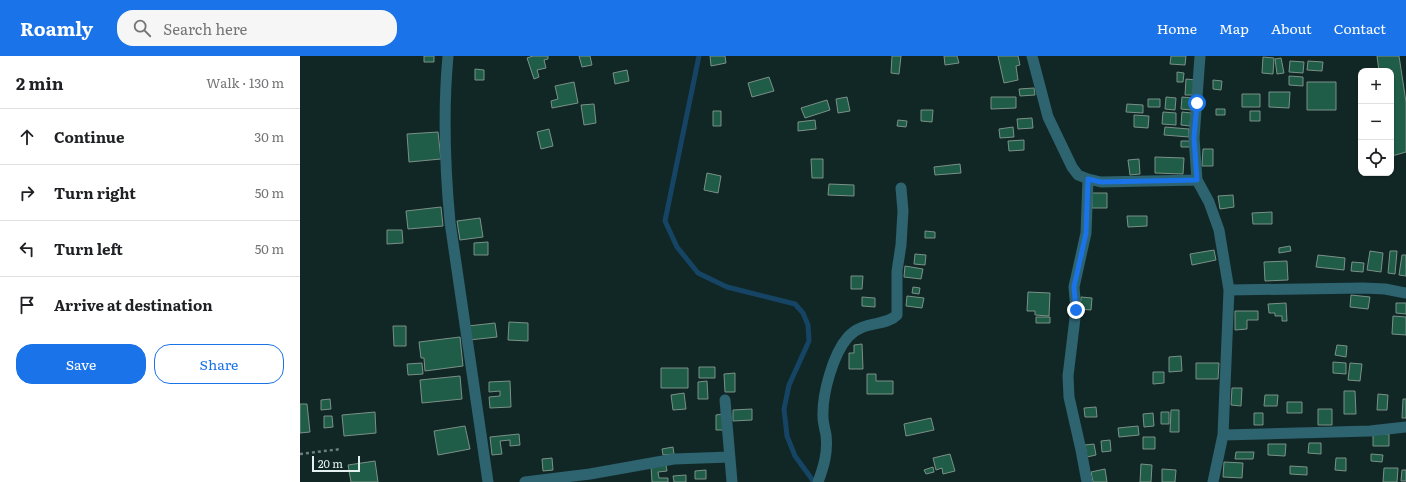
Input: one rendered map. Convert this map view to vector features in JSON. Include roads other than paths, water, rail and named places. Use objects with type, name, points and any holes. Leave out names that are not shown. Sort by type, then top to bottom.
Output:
[{"type":"street","points":[[448,56],[446,107],[447,192],[450,222],[488,482]]},
{"type":"street","points":[[1032,56],[1048,117],[1078,175],[1101,182],[1197,180]]},
{"type":"street","points":[[1200,56],[1194,138],[1197,180],[1209,202],[1219,230],[1229,290],[1223,434],[1213,482]]},
{"type":"street","points":[[1087,482],[1069,398],[1068,376],[1076,310],[1074,287],[1086,233],[1088,179]]},
{"type":"street","points":[[820,477],[827,452],[823,418],[824,396],[840,347],[849,335],[864,326],[888,321],[897,315],[897,271],[901,245],[903,211],[901,188]]},
{"type":"street","points":[[1229,290],[1343,288],[1385,289],[1406,293]]},
{"type":"street","points":[[725,400],[732,482]]},
{"type":"street","points":[[1223,434],[1370,431],[1406,427]]},
{"type":"street","points":[[525,482],[590,474],[674,459],[730,457]]},
{"type":"waterway","points":[[699,56],[665,221],[677,247],[698,273],[727,287],[795,304],[803,313],[808,325],[809,341],[789,385],[784,409],[787,436],[795,456],[814,482]]}]
